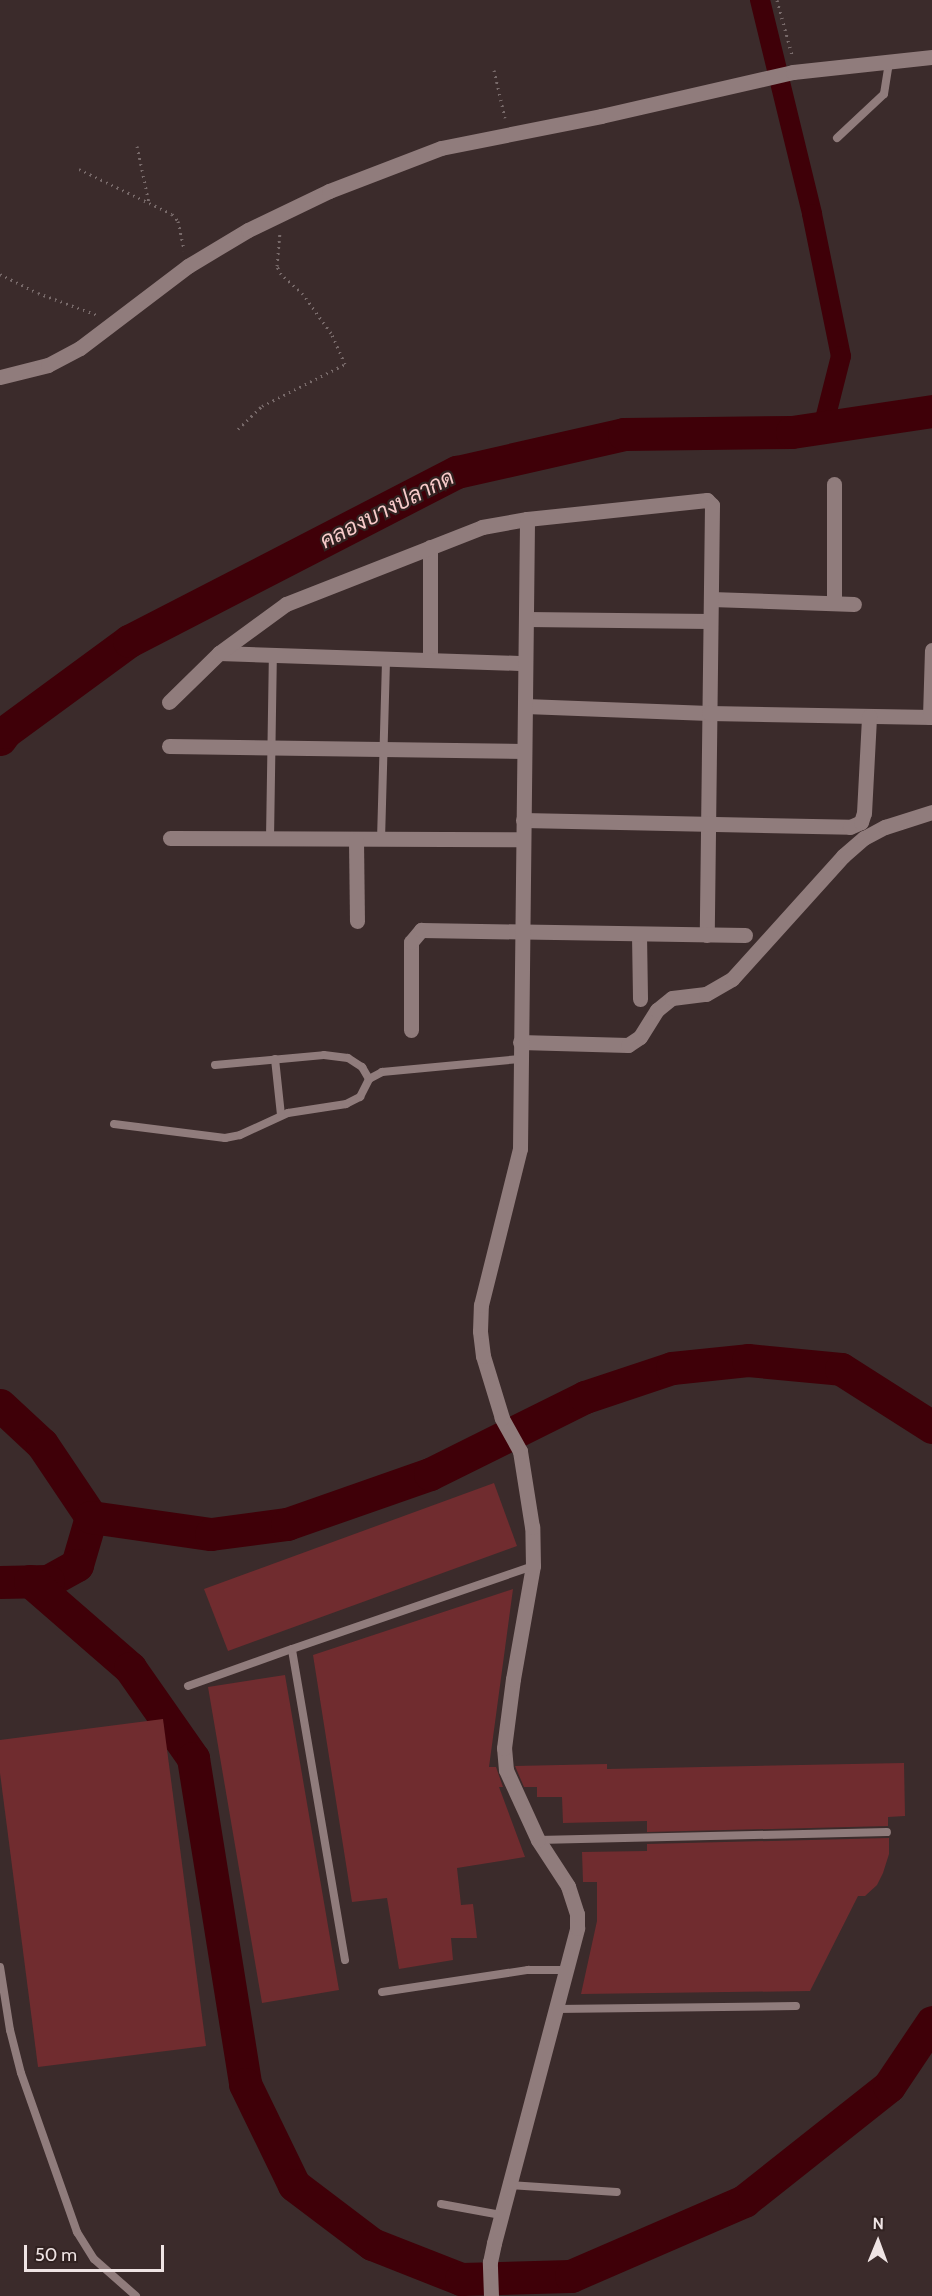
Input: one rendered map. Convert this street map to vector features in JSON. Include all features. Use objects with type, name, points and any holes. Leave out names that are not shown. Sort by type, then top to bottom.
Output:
[{"type":"street","points":[[0,377],[48,365],[80,348],[188,266],[249,230],[329,191],[441,148],[795,72],[932,57]]},
{"type":"street","points":[[834,484],[834,603]]},
{"type":"street","points":[[168,702],[219,653],[286,604],[430,546],[482,527],[527,519],[707,500],[712,505],[706,826],[707,935]]},
{"type":"street","points":[[490,2288],[490,2262],[501,2215],[577,1928],[577,1914],[568,1886],[538,1840],[510,1783],[504,1760],[513,1679],[533,1566],[532,1527],[520,1451],[502,1418],[483,1356],[481,1305],[520,1149],[527,519]]},
{"type":"street","points":[[430,546],[430,659]]},
{"type":"street","points":[[711,599],[854,604]]},
{"type":"street","points":[[526,619],[710,621]]},
{"type":"street","points":[[525,706],[709,713],[931,717],[932,650]]},
{"type":"street","points":[[219,653],[525,663]]},
{"type":"street","points":[[523,820],[706,826],[850,827],[861,822],[864,813],[869,716]]},
{"type":"street","points":[[169,746],[524,751]]},
{"type":"street","points":[[520,1042],[628,1045],[640,1037],[657,1010],[672,999],[706,994],[732,979],[843,856],[864,837],[932,812]]},
{"type":"street","points":[[170,838],[523,839]]},
{"type":"street","points":[[357,840],[357,921]]},
{"type":"street","points":[[411,1030],[411,942],[415,934],[421,930],[745,935]]},
{"type":"street","points":[[639,934],[640,999]]},
{"type":"lane","points":[[837,138],[884,94],[890,61]]},
{"type":"lane","points":[[270,839],[273,655]]},
{"type":"lane","points":[[381,840],[386,658]]},
{"type":"lane","points":[[214,1065],[324,1055],[348,1058],[362,1067],[369,1079]]},
{"type":"lane","points":[[275,1059],[281,1115]]},
{"type":"lane","points":[[114,1124],[225,1138],[240,1135],[281,1115],[346,1104],[360,1097],[369,1079],[382,1072],[406,1067],[520,1059]]},
{"type":"lane","points":[[188,1686],[533,1566]]},
{"type":"lane","points":[[292,1649],[345,1960]]},
{"type":"lane","points":[[538,1840],[887,1832]]},
{"type":"lane","points":[[0,1967],[10,2030],[21,2073],[77,2232],[93,2259],[136,2296]]},
{"type":"lane","points":[[382,1992],[528,1970],[566,1970]]},
{"type":"lane","points":[[556,2009],[796,2006]]},
{"type":"lane","points":[[509,2185],[617,2192]]},
{"type":"lane","points":[[441,2204],[501,2215]]},
{"type":"path","points":[[777,0],[795,72]]},
{"type":"path","points":[[494,70],[509,135]]},
{"type":"path","points":[[137,146],[149,203]]},
{"type":"path","points":[[79,169],[172,214],[178,221],[188,266]]},
{"type":"path","points":[[238,429],[262,406],[345,364],[330,333],[303,294],[281,274],[277,266],[281,214]]},
{"type":"path","points":[[0,274],[38,293],[116,322]]},
{"type":"building","points":[[494,1483],[517,1546],[228,1651],[204,1589]]},
{"type":"building","points":[[513,1589],[489,1767],[496,1767],[503,1787],[499,1787],[525,1857],[457,1868],[461,1905],[473,1904],[477,1938],[451,1938],[453,1960],[399,1969],[387,1898],[352,1902],[313,1655]]},
{"type":"building","points":[[285,1675],[339,1990],[262,2003],[208,1687]]},
{"type":"building","points":[[163,1719],[206,2046],[38,2067],[0,1773],[0,1740]]},
{"type":"building","points":[[904,1763],[905,1816],[888,1817],[888,1826],[647,1832],[647,1821],[563,1823],[562,1797],[537,1797],[537,1787],[524,1787],[515,1766],[607,1764],[607,1769]]},
{"type":"building","points":[[889,1838],[889,1854],[877,1885],[865,1896],[858,1896],[810,1991],[581,1994],[597,1921],[597,1882],[583,1882],[582,1852],[647,1851],[647,1844]]},
{"type":"waterway","points":[[760,0],[812,214],[841,356],[823,427]]},
{"type":"waterway","name":"คลองบางปลากด","points":[[0,739],[5,732],[129,641],[457,472],[624,434],[792,432],[932,411]]},
{"type":"waterway","points":[[91,1517],[211,1534],[287,1524],[430,1474],[585,1397],[672,1368],[748,1360],[841,1369],[932,1427]]},
{"type":"waterway","name":"คลองบางปลากด","points":[[0,1405],[42,1444],[91,1517],[77,1565],[48,1581],[0,1582]]},
{"type":"waterway","points":[[30,1581],[130,1668],[193,1758],[245,2084],[294,2185],[372,2244],[461,2279],[571,2276],[744,2201],[889,2086],[932,2022]]}]
